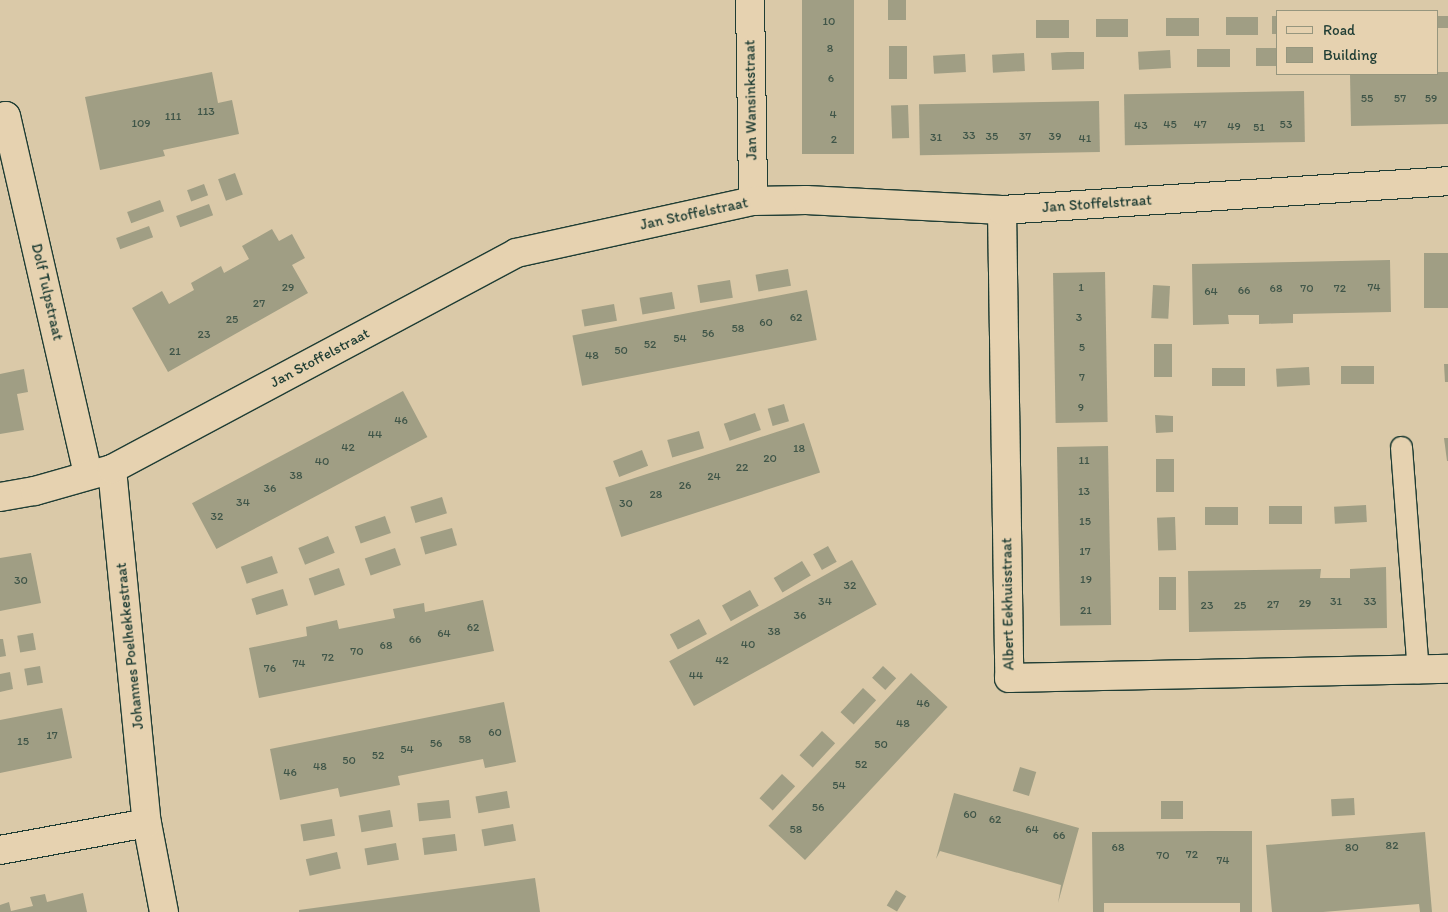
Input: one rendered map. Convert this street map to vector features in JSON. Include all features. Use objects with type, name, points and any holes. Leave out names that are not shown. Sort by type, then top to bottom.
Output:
[{"type":"street","name":"Jan Wansinkstraat","points":[[750,0],[753,201]]},
{"type":"street","name":"Dolf Tulpstraat","points":[[0,118],[6,116],[100,472]]},
{"type":"street","name":"Jan Stoffelstraat","points":[[0,497],[35,491],[100,472],[516,254],[753,201],[806,200],[1002,210],[1448,182]]},
{"type":"street","name":"Albert Eekhuisstraat","points":[[1002,210],[1009,678],[1418,672],[1448,669]]},
{"type":"street","name":"Johannes Poelhekkestraat","points":[[100,472],[147,823],[164,912]]},
{"type":"street","points":[[0,850],[147,823]]},
{"type":"lane","points":[[1401,447],[1418,672]]},
{"type":"building","points":[[802,0],[854,0],[854,154],[802,154]]},
{"type":"building","points":[[888,0],[906,0],[906,20],[888,20]]},
{"type":"building","points":[[1272,16],[1276,16],[1276,34],[1272,34]]},
{"type":"building","points":[[1438,16],[1448,16],[1448,28],[1438,28]]},
{"type":"building","points":[[1226,17],[1258,17],[1258,35],[1226,35]]},
{"type":"building","points":[[1166,18],[1199,18],[1199,36],[1166,36]]},
{"type":"building","points":[[1096,19],[1128,19],[1128,37],[1096,37]]},
{"type":"building","points":[[1036,20],[1069,20],[1069,38],[1036,38]]},
{"type":"building","points":[[889,46],[907,46],[907,79],[889,79]]},
{"type":"building","points":[[1256,48],[1276,48],[1276,66],[1256,66]]},
{"type":"building","points":[[1197,49],[1230,49],[1230,67],[1197,67]]},
{"type":"building","points":[[1170,50],[1171,68],[1139,70],[1138,52]]},
{"type":"building","points":[[1084,52],[1084,69],[1052,70],[1051,53]]},
{"type":"building","points":[[1024,53],[1025,71],[993,73],[992,55]]},
{"type":"building","points":[[965,54],[966,72],[934,74],[933,56]]},
{"type":"building","points":[[212,72],[218,103],[232,100],[239,134],[163,150],[165,156],[100,170],[85,97]]},
{"type":"building","points":[[1438,72],[1448,72],[1448,124],[1351,126],[1350,75],[1438,75]]},
{"type":"building","points":[[1304,91],[1305,142],[1125,145],[1124,94]]},
{"type":"building","points":[[1099,101],[1100,152],[920,155],[919,104]]},
{"type":"building","points":[[908,105],[909,138],[892,139],[891,106]]},
{"type":"building","points":[[235,173],[243,195],[226,201],[218,179]]},
{"type":"building","points":[[204,184],[208,195],[191,201],[187,190]]},
{"type":"building","points":[[160,200],[164,211],[131,223],[127,212]]},
{"type":"building","points":[[209,204],[213,215],[180,227],[176,216]]},
{"type":"building","points":[[149,226],[153,237],[120,249],[116,238]]},
{"type":"building","points":[[272,229],[279,241],[292,234],[305,258],[292,265],[308,293],[168,372],[132,308],[162,291],[169,304],[194,290],[191,283],[221,266],[224,273],[249,259],[242,246]]},
{"type":"building","points":[[1424,253],[1448,253],[1448,308],[1424,308]]},
{"type":"building","points":[[1390,260],[1391,312],[1293,314],[1293,323],[1259,324],[1259,315],[1228,315],[1229,324],[1193,325],[1192,264]]},
{"type":"building","points":[[788,269],[791,286],[758,291],[756,275]]},
{"type":"building","points":[[1105,272],[1108,422],[1056,423],[1053,273]]},
{"type":"building","points":[[730,280],[733,298],[700,303],[697,285]]},
{"type":"building","points":[[1153,285],[1170,286],[1168,319],[1151,318]]},
{"type":"building","points":[[807,290],[817,340],[582,386],[572,336]]},
{"type":"building","points":[[672,292],[675,309],[642,314],[640,298]]},
{"type":"building","points":[[614,304],[617,321],[584,326],[582,310]]},
{"type":"building","points":[[1154,344],[1172,344],[1172,377],[1154,377]]},
{"type":"building","points":[[1444,364],[1448,364],[1448,382],[1445,382]]},
{"type":"building","points":[[1341,366],[1374,366],[1374,384],[1341,384]]},
{"type":"building","points":[[1309,367],[1310,385],[1277,387],[1276,369]]},
{"type":"building","points":[[1212,368],[1245,368],[1245,386],[1212,386]]},
{"type":"building","points":[[24,369],[28,392],[17,394],[24,430],[0,434],[0,374]]},
{"type":"building","points":[[403,391],[427,437],[216,549],[192,503]]},
{"type":"building","points":[[784,404],[789,421],[773,426],[768,409]]},
{"type":"building","points":[[755,413],[761,430],[730,441],[724,424]]},
{"type":"building","points":[[1155,415],[1173,416],[1173,432],[1156,433]]},
{"type":"building","points":[[804,423],[820,472],[621,537],[605,488]]},
{"type":"building","points":[[699,431],[704,448],[672,457],[667,440]]},
{"type":"building","points":[[1444,438],[1448,438],[1448,461],[1447,461]]},
{"type":"building","points":[[1108,446],[1111,625],[1060,626],[1057,447]]},
{"type":"building","points":[[642,450],[648,466],[619,477],[613,461]]},
{"type":"building","points":[[1156,459],[1174,459],[1174,492],[1156,492]]},
{"type":"building","points":[[442,497],[447,513],[415,523],[410,507]]},
{"type":"building","points":[[1366,505],[1367,522],[1335,524],[1334,507]]},
{"type":"building","points":[[1269,506],[1302,506],[1302,524],[1269,524]]},
{"type":"building","points":[[1205,507],[1238,507],[1238,525],[1205,525]]},
{"type":"building","points":[[385,516],[391,533],[361,543],[355,526]]},
{"type":"building","points":[[1175,517],[1176,550],[1158,551],[1157,518]]},
{"type":"building","points":[[452,528],[457,545],[425,554],[420,537]]},
{"type":"building","points":[[328,536],[335,553],[305,565],[298,548]]},
{"type":"building","points":[[828,546],[837,562],[822,570],[813,554]]},
{"type":"building","points":[[395,548],[401,565],[371,575],[365,558]]},
{"type":"building","points":[[31,553],[41,603],[0,611],[0,558]]},
{"type":"building","points":[[272,556],[278,573],[247,584],[241,567]]},
{"type":"building","points":[[852,560],[877,605],[694,706],[669,661]]},
{"type":"building","points":[[802,561],[811,576],[782,593],[774,578]]},
{"type":"building","points":[[1386,567],[1387,628],[1189,632],[1188,571],[1321,569],[1320,578],[1350,578],[1350,569]]},
{"type":"building","points":[[339,568],[345,585],[315,595],[309,578]]},
{"type":"building","points":[[1159,577],[1176,577],[1176,610],[1159,610]]},
{"type":"building","points":[[283,589],[288,605],[256,615],[251,599]]},
{"type":"building","points":[[750,590],[759,606],[731,621],[722,606]]},
{"type":"building","points":[[483,600],[494,651],[259,698],[249,648],[307,636],[306,627],[337,620],[339,629],[395,618],[393,609],[424,603],[425,612]]},
{"type":"building","points":[[699,619],[707,634],[678,650],[670,634]]},
{"type":"building","points":[[33,633],[36,650],[20,653],[17,636]]},
{"type":"building","points":[[0,639],[3,639],[6,656],[0,657]]},
{"type":"building","points":[[40,666],[43,683],[27,686],[24,669]]},
{"type":"building","points":[[883,666],[896,678],[885,690],[872,678]]},
{"type":"building","points":[[10,672],[13,689],[0,692],[0,674]]},
{"type":"building","points":[[911,673],[948,707],[805,860],[768,826]]},
{"type":"building","points":[[863,688],[876,700],[854,724],[840,712]]},
{"type":"building","points":[[504,702],[516,762],[485,768],[483,759],[398,776],[400,785],[340,797],[338,788],[280,800],[270,749]]},
{"type":"building","points":[[62,708],[72,758],[0,773],[0,720]]},
{"type":"building","points":[[822,731],[835,743],[813,767],[799,755]]},
{"type":"building","points":[[1020,767],[1036,772],[1029,796],[1013,791]]},
{"type":"building","points":[[782,774],[795,786],[773,810],[759,798]]},
{"type":"building","points":[[507,791],[510,808],[478,813],[475,797]]},
{"type":"building","points":[[954,793],[1079,828],[1058,903],[1061,885],[940,851],[936,859]]},
{"type":"building","points":[[1354,798],[1355,815],[1332,816],[1331,799]]},
{"type":"building","points":[[449,800],[451,818],[419,821],[417,803]]},
{"type":"building","points":[[1161,801],[1183,801],[1183,819],[1161,819]]},
{"type":"building","points":[[390,810],[393,827],[361,832],[358,816]]},
{"type":"building","points":[[332,819],[335,836],[303,841],[300,825]]},
{"type":"building","points":[[513,824],[516,841],[484,846],[481,830]]},
{"type":"building","points":[[1252,831],[1252,912],[1240,912],[1240,903],[1104,903],[1104,912],[1093,912],[1092,832]]},
{"type":"building","points":[[1425,832],[1432,912],[1420,912],[1419,904],[1323,912],[1272,912],[1266,845]]},
{"type":"building","points":[[455,834],[457,851],[424,855],[422,838]]},
{"type":"building","points":[[396,843],[399,860],[367,865],[364,849]]},
{"type":"building","points":[[337,852],[341,869],[310,876],[306,859]]},
{"type":"building","points":[[535,878],[540,912],[299,912],[299,910]]},
{"type":"building","points":[[896,890],[906,896],[897,912],[887,905]]},
{"type":"building","points":[[83,893],[87,912],[0,912],[0,905],[9,902],[11,911],[33,906],[30,897],[45,894],[47,902]]}]
